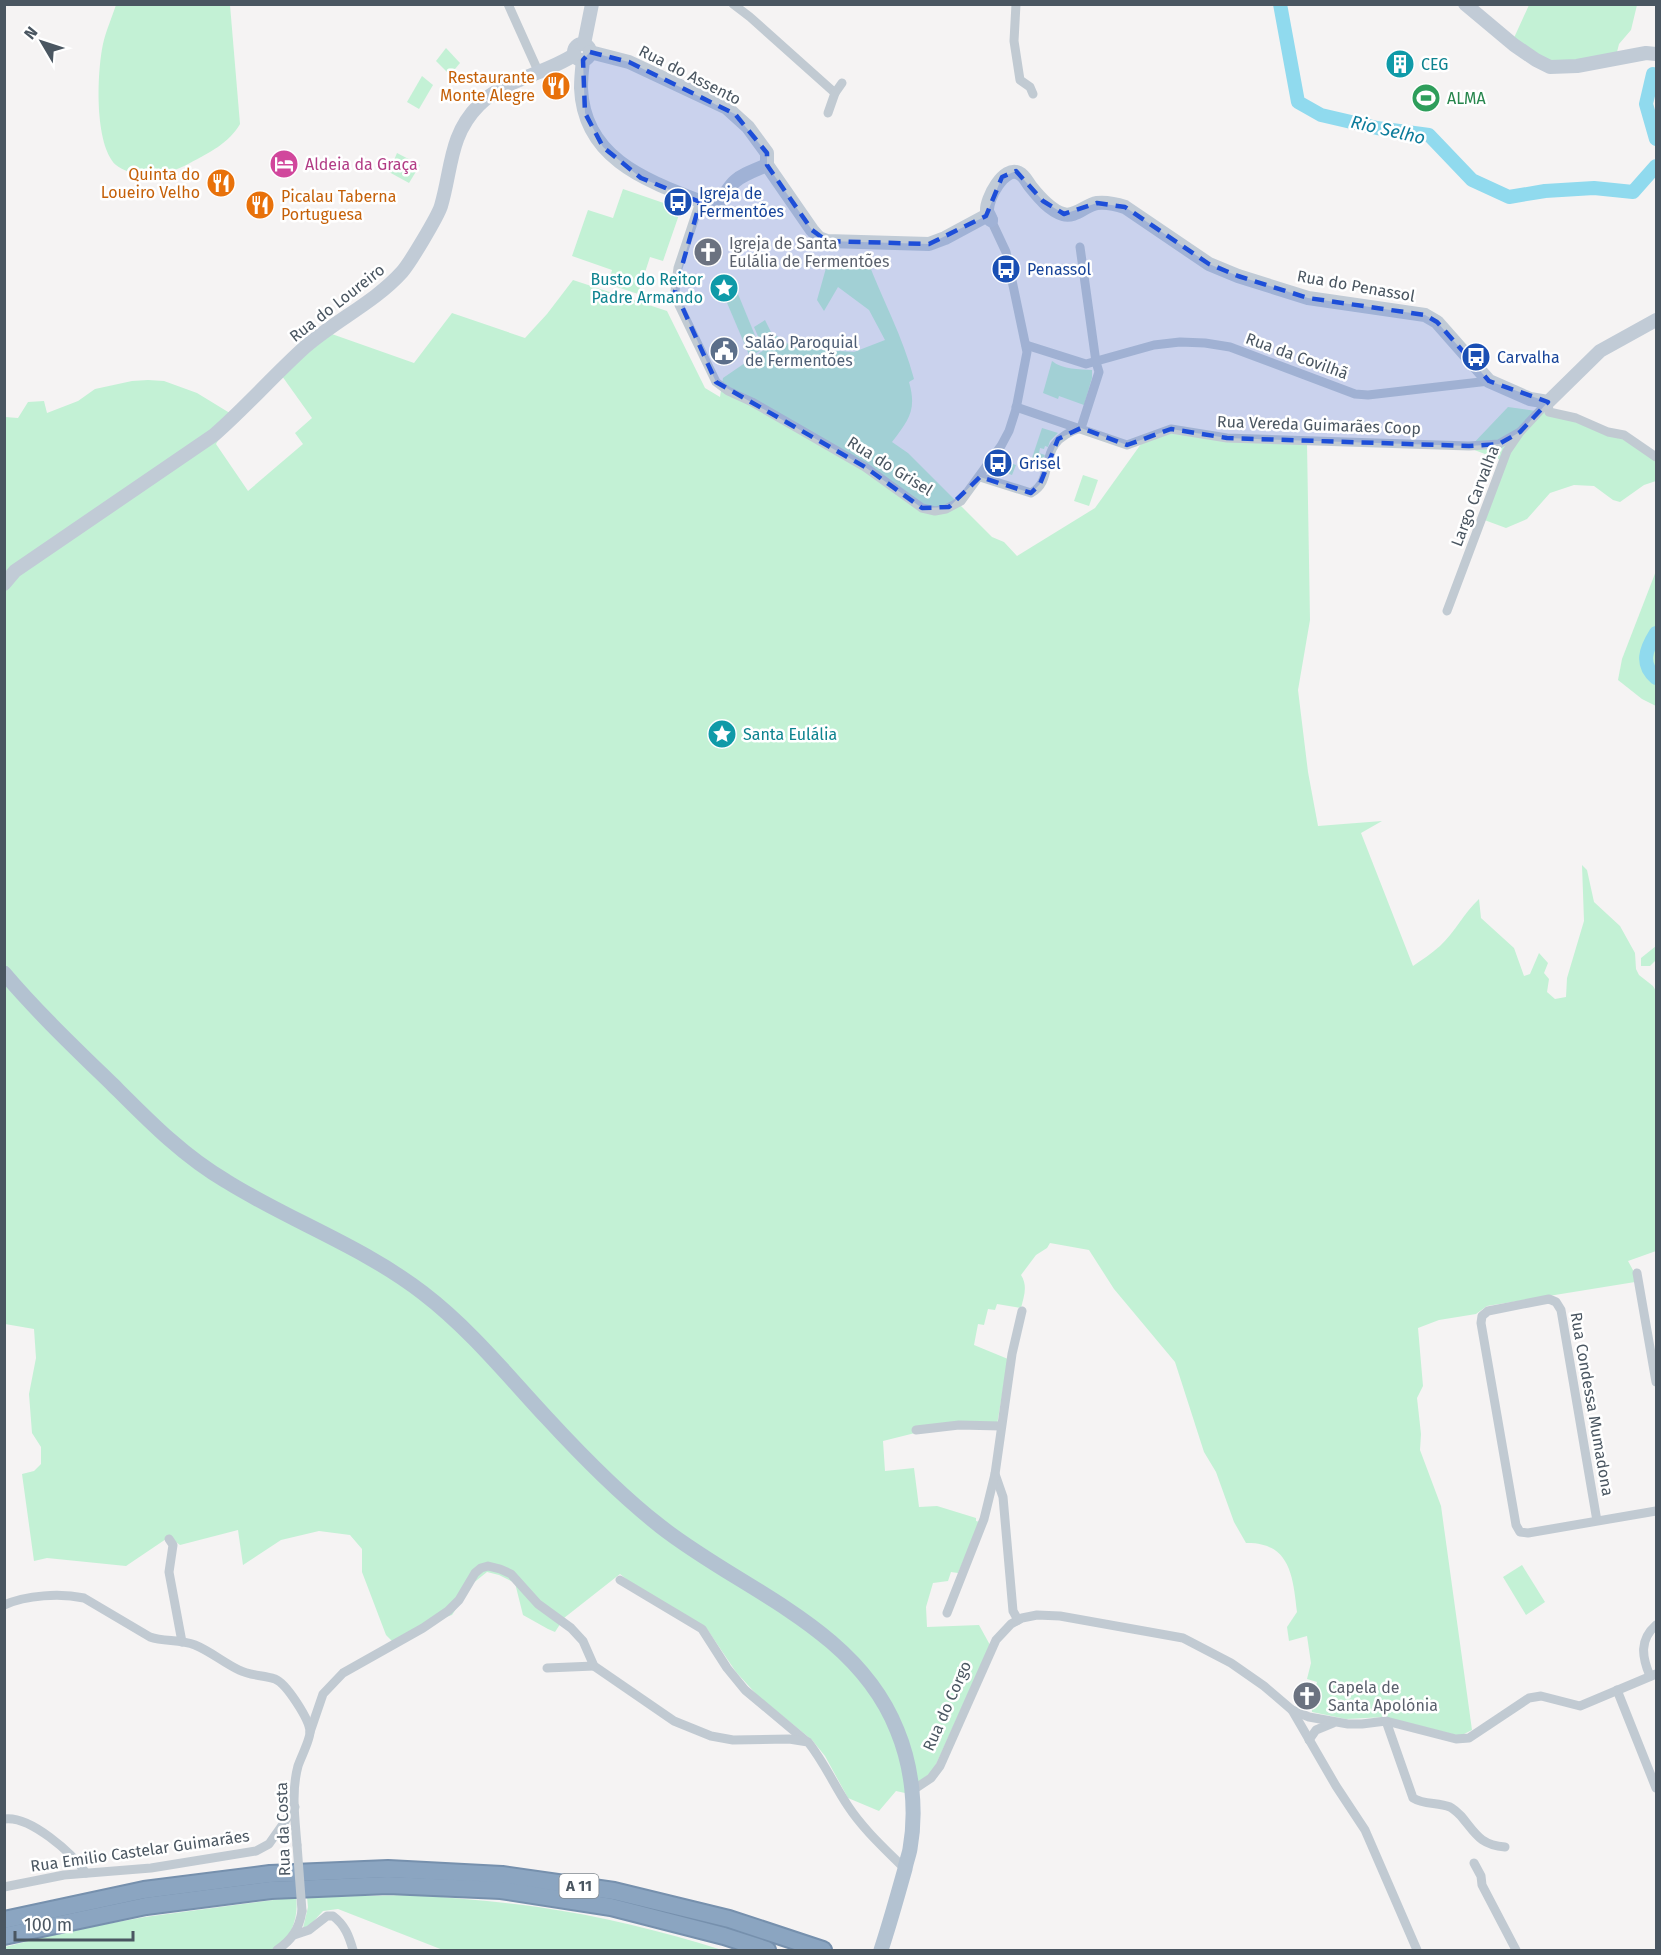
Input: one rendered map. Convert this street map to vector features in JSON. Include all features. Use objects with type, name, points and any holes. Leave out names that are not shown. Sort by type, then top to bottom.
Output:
[{"type":"highway","name":"A 11","points":[[4,1920],[144,1890],[270,1874],[388,1869],[502,1875],[614,1891],[729,1919],[823,1950]]},
{"type":"highway","name":"A 11","points":[[4,1936],[146,1906],[271,1890],[388,1885],[501,1890],[611,1907],[724,1936],[767,1950]]},
{"type":"main road","points":[[4,973],[22,994]]},
{"type":"main road","points":[[4,978],[153,1125],[191,1158],[224,1181],[347,1245],[389,1269],[422,1292],[469,1333],[597,1470],[660,1526],[717,1567],[807,1623],[858,1666],[879,1695],[897,1730],[912,1790],[910,1849],[898,1898],[881,1950]]},
{"type":"street","points":[[508,4],[539,73]]},
{"type":"street","points":[[592,4],[583,53],[581,89],[585,113],[592,132],[620,164],[641,177],[717,208],[733,182],[744,174],[767,165]]},
{"type":"street","points":[[733,4],[835,93]]},
{"type":"street","points":[[1016,4],[1014,41],[1020,80],[1030,87],[1033,94]]},
{"type":"street","points":[[1465,4],[1514,45],[1550,67],[1577,66],[1646,53],[1656,54]]},
{"type":"street","name":"Rua do Loureiro","points":[[4,584],[15,571],[214,435],[241,412],[306,346],[335,322],[383,290],[404,271],[440,209],[452,150],[468,117],[493,93],[516,80],[539,73],[583,53]]},
{"type":"street","name":"Rua do Assento","points":[[583,53],[629,62],[727,108],[748,127],[767,153],[767,165],[819,238],[827,241],[929,244],[984,217],[991,220]]},
{"type":"street","points":[[828,113],[835,93],[842,83]]},
{"type":"street","name":"Rua do Penassol","points":[[993,195],[1002,177],[1008,172],[1016,171],[1022,174],[1043,201],[1054,210],[1073,215],[1084,207],[1097,203],[1111,203],[1125,207],[1209,264],[1238,276],[1308,298],[1425,315],[1437,322],[1489,381]]},
{"type":"street","name":"Rua do Assento","points":[[958,231],[993,195]]},
{"type":"street","name":"Rua do Grisel","points":[[700,202],[678,268],[675,291],[679,305],[716,382],[728,391],[752,402],[865,467],[922,508],[935,512],[961,501],[1001,446],[1009,431],[1016,407],[1027,352],[1006,252],[987,210],[993,195]]},
{"type":"street","points":[[980,477],[1031,494],[1040,484],[1052,448],[1058,439],[1068,432],[1082,429],[1099,372],[1080,247]]},
{"type":"street","points":[[1548,402],[1600,351],[1656,320]]},
{"type":"street","name":"Rua da Covilhã","points":[[1096,362],[1154,345],[1180,342],[1205,343],[1230,347],[1355,394],[1489,381]]},
{"type":"street","points":[[1026,345],[1086,364],[1096,362]]},
{"type":"street","points":[[1489,381],[1530,399],[1548,402]]},
{"type":"street","points":[[1548,402],[1549,412],[1576,418],[1608,432],[1624,435],[1656,457]]},
{"type":"street","name":"Largo Carvalha","points":[[1447,611],[1507,451],[1520,432],[1548,402]]},
{"type":"street","name":"Rua Vereda Guimarães Coop","points":[[1016,407],[1127,445],[1171,429],[1227,438],[1469,447],[1499,444],[1520,432]]},
{"type":"street","points":[[1637,1274],[1656,1382]]},
{"type":"street","name":"Rua Condessa Mumadona","points":[[1549,1299],[1556,1302],[1561,1310],[1597,1521],[1528,1533],[1520,1532],[1516,1525],[1481,1323],[1482,1316],[1488,1311],[1549,1299]]},
{"type":"street","points":[[947,1613],[984,1519],[995,1474],[1012,1354],[1022,1311]]},
{"type":"street","points":[[916,1430],[959,1425],[1001,1426]]},
{"type":"street","points":[[995,1474],[1003,1497],[1013,1611],[1018,1620],[1037,1615],[1060,1616],[1183,1638],[1238,1667],[1275,1694],[1292,1710],[1336,1786],[1365,1830],[1417,1950]]},
{"type":"street","points":[[1597,1521],[1656,1511]]},
{"type":"street","points":[[169,1539],[173,1545],[169,1572],[182,1642]]},
{"type":"street","name":"Rua da Costa","points":[[294,1935],[302,1911],[295,1807],[298,1767],[323,1694],[343,1673],[423,1628],[448,1611],[459,1600],[475,1574],[481,1568],[488,1566],[511,1574],[538,1604],[571,1628],[583,1641],[594,1666]]},
{"type":"street","points":[[620,1580],[702,1629],[727,1668],[745,1690],[808,1742],[848,1806],[867,1830],[905,1869]]},
{"type":"street","points":[[4,1605],[20,1599],[74,1596],[84,1598],[150,1637],[195,1645],[239,1670],[254,1676],[276,1679],[285,1685],[306,1720],[310,1732]]},
{"type":"street","name":"Rua do Corgo","points":[[912,1790],[931,1778],[940,1766],[996,1640],[1018,1620]]},
{"type":"street","points":[[1292,1710],[1309,1718],[1362,1724],[1386,1721],[1446,1737],[1469,1738],[1529,1698],[1541,1696],[1580,1706],[1653,1675],[1644,1661],[1643,1646],[1648,1633],[1656,1625]]},
{"type":"street","points":[[547,1668],[594,1666],[674,1721],[711,1736],[733,1740],[789,1739],[808,1742]]},
{"type":"street","points":[[1617,1690],[1656,1788]]},
{"type":"street","points":[[1386,1721],[1413,1798],[1418,1801],[1450,1806],[1475,1836],[1495,1847],[1505,1847]]},
{"type":"street","points":[[1302,1727],[1306,1723],[1336,1722]]},
{"type":"street","points":[[1310,1740],[1316,1730],[1336,1722]]},
{"type":"street","name":"Rua Emilio Castelar Guimarães","points":[[4,1887],[64,1875],[151,1868],[256,1851],[269,1844],[295,1807]]},
{"type":"street","points":[[4,1819],[17,1819],[41,1832],[78,1862],[86,1873]]},
{"type":"street","points":[[1474,1863],[1482,1885],[1516,1950]]},
{"type":"street","points":[[277,1950],[294,1935],[309,1930],[327,1916],[333,1916],[347,1930],[353,1950]]},
{"type":"highlighted area","points":[[590,52],[629,62],[735,114],[767,153],[767,165],[812,230],[827,241],[929,244],[986,216],[1002,177],[1016,171],[1043,201],[1064,214],[1097,203],[1125,207],[1209,264],[1238,276],[1308,298],[1425,315],[1437,322],[1489,381],[1548,402],[1520,432],[1499,444],[1469,446],[1227,438],[1171,429],[1127,445],[1081,428],[1058,439],[1040,484],[1031,493],[980,477],[949,507],[922,508],[865,467],[716,382],[675,291],[700,202],[641,178],[603,147],[585,113],[583,60]]},
{"type":"green space","points":[[116,5],[230,5],[240,124],[218,147],[178,169],[155,174],[135,173],[116,165],[109,155],[101,125],[99,72],[103,44]]},
{"type":"green space","points":[[1529,5],[1637,5],[1631,30],[1619,44],[1616,56],[1551,64],[1513,40]]},
{"type":"green space","points":[[446,48],[460,63],[450,75],[436,61]]},
{"type":"green space","points":[[422,76],[433,85],[419,109],[407,102]]},
{"type":"green space","points":[[397,153],[420,165],[409,183],[389,172]]},
{"type":"green space","points":[[623,189],[681,209],[663,261],[650,257],[638,294],[608,284],[612,270],[572,256],[588,210],[613,218]]},
{"type":"green space","points":[[867,259],[898,333],[914,379],[909,382],[912,400],[910,414],[892,442],[908,453],[992,537],[1004,542],[1017,556],[1095,508],[1141,444],[1170,432],[1307,443],[1310,620],[1298,690],[1308,772],[1318,826],[1382,821],[1361,833],[1413,966],[1440,946],[1479,899],[1481,918],[1514,948],[1524,976],[1530,974],[1539,953],[1548,963],[1544,973],[1549,979],[1547,992],[1555,999],[1566,997],[1567,978],[1584,921],[1582,865],[1587,870],[1594,902],[1620,926],[1635,953],[1636,969],[1639,975],[1656,991],[1656,1251],[1628,1261],[1634,1272],[1635,1282],[1487,1306],[1476,1314],[1439,1320],[1418,1328],[1423,1386],[1417,1398],[1421,1434],[1420,1450],[1441,1506],[1472,1730],[1460,1736],[1385,1717],[1346,1719],[1312,1712],[1317,1682],[1307,1679],[1311,1663],[1307,1636],[1289,1641],[1287,1627],[1297,1612],[1291,1574],[1280,1555],[1272,1548],[1261,1544],[1246,1543],[1234,1522],[1216,1472],[1204,1452],[1175,1362],[1114,1289],[1089,1250],[1050,1243],[1047,1248],[1036,1255],[1021,1275],[1025,1287],[1021,1308],[997,1304],[995,1310],[988,1309],[984,1325],[978,1324],[974,1345],[1008,1359],[997,1425],[951,1424],[883,1441],[885,1471],[914,1468],[919,1507],[937,1506],[976,1518],[976,1521],[980,1522],[958,1573],[951,1572],[948,1581],[933,1583],[926,1607],[927,1627],[979,1625],[990,1645],[933,1771],[905,1793],[896,1791],[879,1811],[848,1798],[825,1756],[812,1740],[758,1696],[736,1672],[707,1629],[636,1587],[620,1574],[564,1618],[555,1632],[523,1615],[515,1583],[487,1572],[472,1584],[452,1615],[425,1624],[396,1645],[386,1635],[362,1572],[362,1549],[350,1535],[319,1531],[281,1540],[243,1565],[238,1530],[180,1545],[169,1537],[126,1566],[47,1558],[34,1561],[22,1474],[34,1471],[41,1464],[41,1447],[32,1433],[29,1394],[36,1358],[34,1329],[5,1324],[5,417],[18,418],[28,402],[44,401],[47,413],[78,401],[95,389],[132,381],[164,381],[197,393],[233,415],[216,444],[248,491],[303,444],[295,433],[312,418],[282,376],[329,333],[414,363],[452,313],[525,338],[573,280],[667,311],[705,388],[720,397],[723,378],[764,350],[754,327],[765,320],[771,332],[794,348],[854,352],[885,340],[869,310],[838,287],[824,311],[817,300],[828,261]]},
{"type":"green space","points":[[730,287],[736,289],[761,350],[750,357],[722,291]]},
{"type":"green space","points":[[1052,361],[1066,368],[1092,370],[1084,405],[1043,393]]},
{"type":"green space","points":[[1508,407],[1550,413],[1624,435],[1656,457],[1656,481],[1644,485],[1620,502],[1613,500],[1594,486],[1574,485],[1550,493],[1527,519],[1506,528],[1479,518],[1501,460],[1469,448]]},
{"type":"green space","points":[[1042,428],[1058,433],[1050,441],[1048,447],[1040,448],[1039,453],[1045,455],[1041,465],[1031,461]]},
{"type":"green space","points":[[1001,460],[1016,465],[1012,475],[995,469]]},
{"type":"green space","points":[[1083,475],[1098,480],[1089,506],[1074,501]]},
{"type":"green space","points":[[1656,571],[1656,706],[1642,699],[1618,680],[1622,659]]},
{"type":"green space","points":[[1656,946],[1656,960],[1650,966],[1641,966],[1641,958]]},
{"type":"green space","points":[[1522,1565],[1545,1602],[1526,1615],[1503,1577]]},
{"type":"green space","points":[[418,1895],[523,1905],[584,1915],[654,1930],[722,1950],[443,1950],[338,1909],[323,1911],[310,1925],[303,1928],[308,1907],[307,1897]]},
{"type":"green space","points":[[296,1897],[297,1905],[293,1925],[280,1950],[5,1950],[5,1947],[68,1931],[145,1917]]},
{"type":"waterway","name":"Rio Selho","points":[[1280,4],[1298,102],[1321,115],[1377,128],[1429,135],[1472,180],[1509,197],[1545,191],[1594,188],[1633,192],[1656,166]]},
{"type":"waterway","name":"Rio Selho","points":[[1653,74],[1646,104],[1656,139]]},
{"type":"waterway","name":"Rio Selho","points":[[1656,633],[1646,656],[1648,667],[1656,678]]},
{"type":"place","name":"CEG","points":[[1400,64]]},
{"type":"place","name":"Restaurante Monte Alegre","points":[[556,86]]},
{"type":"place","name":"ALMA","points":[[1426,98]]},
{"type":"place","name":"Aldeia da Graça","points":[[284,164]]},
{"type":"place","name":"Quinta do Loueiro Velho","points":[[221,183]]},
{"type":"place","name":"Igreja de Fermentões","points":[[678,202]]},
{"type":"place","name":"Picalau Taberna Portuguesa","points":[[260,205]]},
{"type":"place","name":"Igreja de Santa Eulália de Fermentões","points":[[708,252]]},
{"type":"place","name":"Penassol","points":[[1006,269]]},
{"type":"place","name":"Busto do Reitor Padre Armando","points":[[724,288]]},
{"type":"place","name":"Salão Paroquial de Fermentões","points":[[724,351]]},
{"type":"place","name":"Carvalha","points":[[1476,357]]},
{"type":"place","name":"Grisel","points":[[998,463]]},
{"type":"place","name":"Santa Eulália","points":[[722,734]]},
{"type":"place","name":"Capela de Santa Apolónia","points":[[1307,1696]]}]
